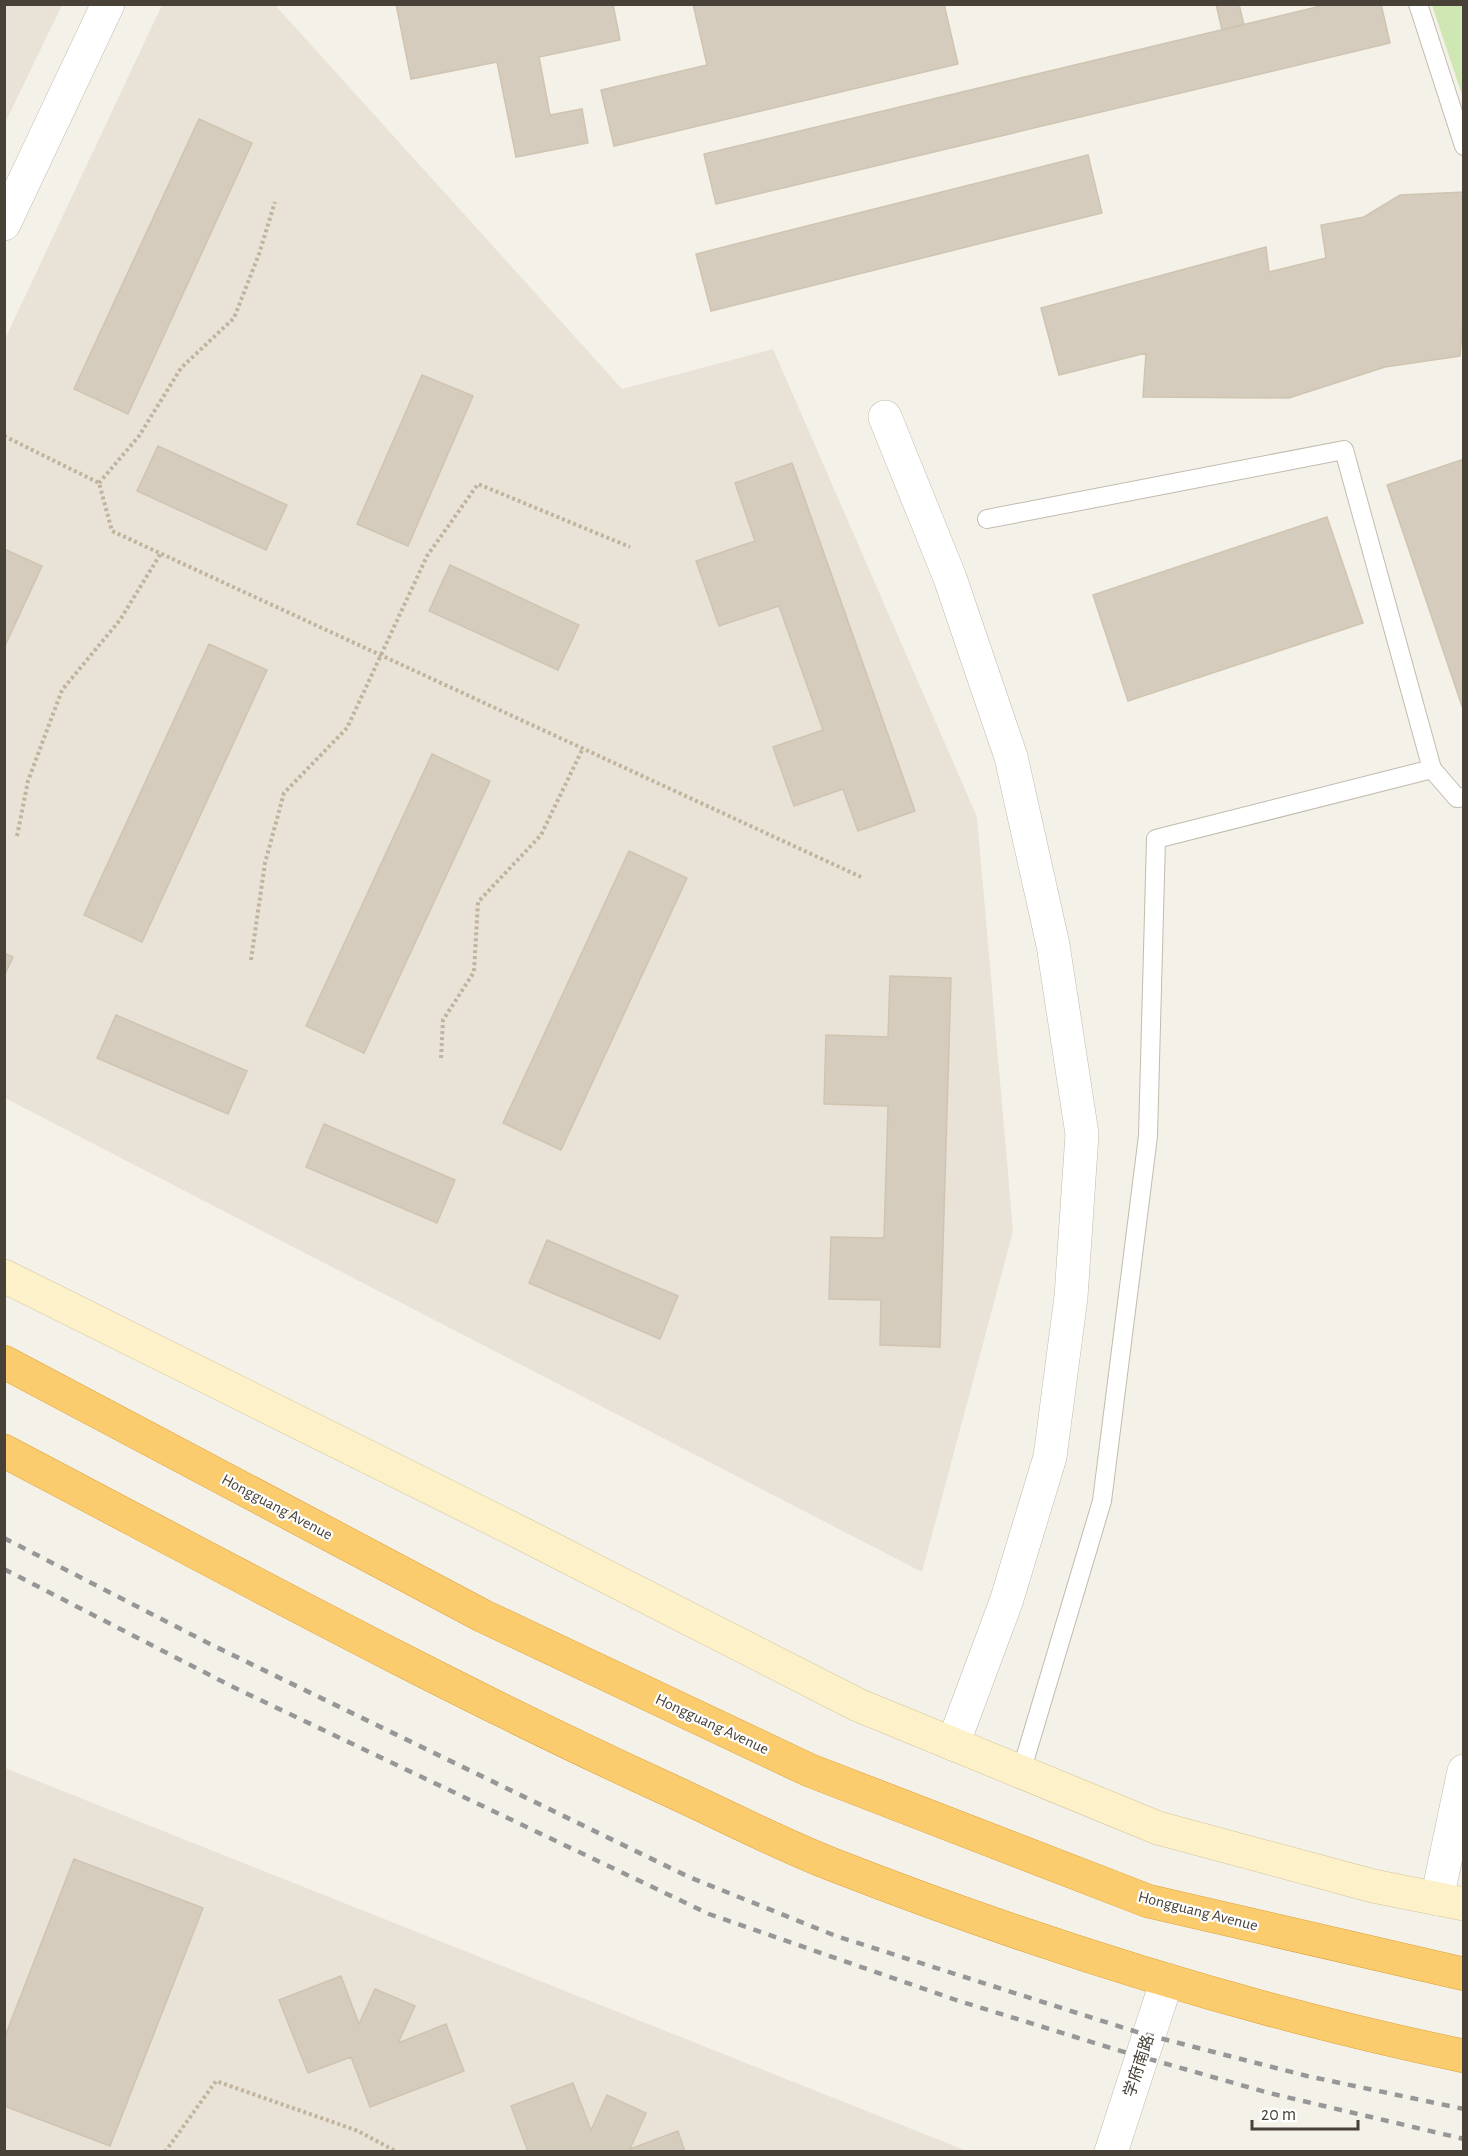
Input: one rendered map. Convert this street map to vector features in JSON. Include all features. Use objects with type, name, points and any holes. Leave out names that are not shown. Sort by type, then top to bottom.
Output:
[{"type":"highway","name":"Hongguang Avenue","points":[[4,1362],[483,1616],[809,1770],[1148,1900],[1464,1974]]},
{"type":"highway","points":[[4,1451],[527,1725],[807,1853],[978,1917],[1167,1980],[1374,2038],[1464,2056]]},
{"type":"main road","points":[[4,1276],[510,1528],[858,1705],[1158,1828],[1373,1886],[1450,1902]]},
{"type":"street","points":[[4,224],[108,4]]},
{"type":"street","points":[[885,417],[950,578],[1011,757],[1053,945],[1082,1134],[1071,1297],[1050,1457],[1006,1602],[953,1744]]},
{"type":"street","points":[[1450,1902],[1464,1771]]},
{"type":"street","name":"学府南路","points":[[1111,2151],[1167,1980]]},
{"type":"lane","points":[[1418,4],[1464,146]]},
{"type":"lane","points":[[987,519],[1344,450],[1432,769],[1457,798],[1464,797]]},
{"type":"lane","points":[[1022,1772],[1102,1501],[1148,1136],[1156,838],[1432,769]]},
{"type":"path","points":[[99,483],[139,436],[181,368],[234,318],[259,254],[275,202]]},
{"type":"path","points":[[4,436],[99,483],[112,531],[861,877]]},
{"type":"path","points":[[251,960],[265,863],[284,794],[347,728],[427,556],[478,484],[630,547]]},
{"type":"path","points":[[17,836],[28,781],[62,690],[120,620],[161,554]]},
{"type":"path","points":[[441,1058],[443,1020],[474,972],[478,902],[541,835],[583,748]]},
{"type":"path","points":[[165,2151],[216,2081],[358,2131],[397,2151]]},
{"type":"shaded area","points":[[4,5],[62,5],[5,123]]},
{"type":"shaded area","points":[[162,5],[275,5],[622,389],[773,349],[977,817],[1013,1231],[922,1572],[5,1098],[5,339]]},
{"type":"shaded area","points":[[5,1768],[967,2151],[5,2151]]},
{"type":"green space","points":[[1432,5],[1463,5],[1463,98]]},
{"type":"building","points":[[396,4],[613,4],[620,40],[539,57],[550,115],[582,109],[588,143],[516,157],[497,62],[411,79]]},
{"type":"building","points":[[693,4],[944,4],[958,64],[614,146],[601,90],[707,65]]},
{"type":"building","points":[[1216,4],[1239,4],[1244,25],[1222,30]]},
{"type":"building","points":[[1329,4],[1381,4],[1390,43],[716,204],[704,154]]},
{"type":"building","points":[[199,119],[252,143],[128,414],[74,389]]},
{"type":"building","points":[[1088,155],[1102,213],[711,311],[696,254]]},
{"type":"building","points":[[1464,192],[1464,304],[1460,356],[1385,367],[1289,398],[1143,397],[1146,353],[1059,375],[1041,308],[1266,247],[1269,272],[1326,258],[1321,225],[1364,217],[1400,195]]},
{"type":"building","points":[[422,375],[473,396],[408,546],[357,524]]},
{"type":"building","points":[[158,446],[287,505],[266,550],[137,491]]},
{"type":"building","points":[[1464,459],[1464,712],[1387,485]]},
{"type":"building","points":[[792,463],[915,811],[858,831],[843,789],[794,806],[773,747],[823,730],[779,606],[719,626],[696,561],[755,541],[735,483]]},
{"type":"building","points":[[1327,517],[1363,623],[1128,701],[1093,595]]},
{"type":"building","points":[[4,549],[42,566],[4,648]]},
{"type":"building","points":[[450,565],[579,625],[558,670],[429,611]]},
{"type":"building","points":[[209,644],[267,670],[142,942],[84,915]]},
{"type":"building","points":[[432,754],[490,781],[364,1053],[306,1026]]},
{"type":"building","points":[[629,851],[687,878],[561,1150],[503,1123]]},
{"type":"building","points":[[4,953],[13,957],[4,976]]},
{"type":"building","points":[[890,976],[951,978],[940,1347],[880,1345],[881,1300],[829,1299],[831,1237],[884,1238],[888,1106],[824,1104],[826,1035],[888,1037]]},
{"type":"building","points":[[116,1015],[247,1071],[228,1114],[97,1058]]},
{"type":"building","points":[[324,1124],[455,1180],[437,1223],[306,1167]]},
{"type":"building","points":[[547,1240],[678,1296],[660,1339],[529,1283]]},
{"type":"building","points":[[74,1859],[203,1908],[110,2146],[4,2106],[4,2039]]},
{"type":"building","points":[[341,1976],[359,2024],[375,1989],[415,2006],[398,2043],[446,2024],[464,2071],[370,2107],[351,2057],[308,2073],[279,2000]]},
{"type":"building","points":[[573,2083],[591,2130],[607,2095],[646,2113],[630,2149],[678,2131],[685,2152],[528,2152],[511,2106]]},
{"type":"railway","points":[[4,1538],[208,1643],[689,1877],[836,1936],[1140,2033],[1307,2076],[1464,2109]]},
{"type":"railway","points":[[4,1569],[231,1686],[709,1914],[956,2000],[1114,2049],[1269,2093],[1464,2139]]}]
